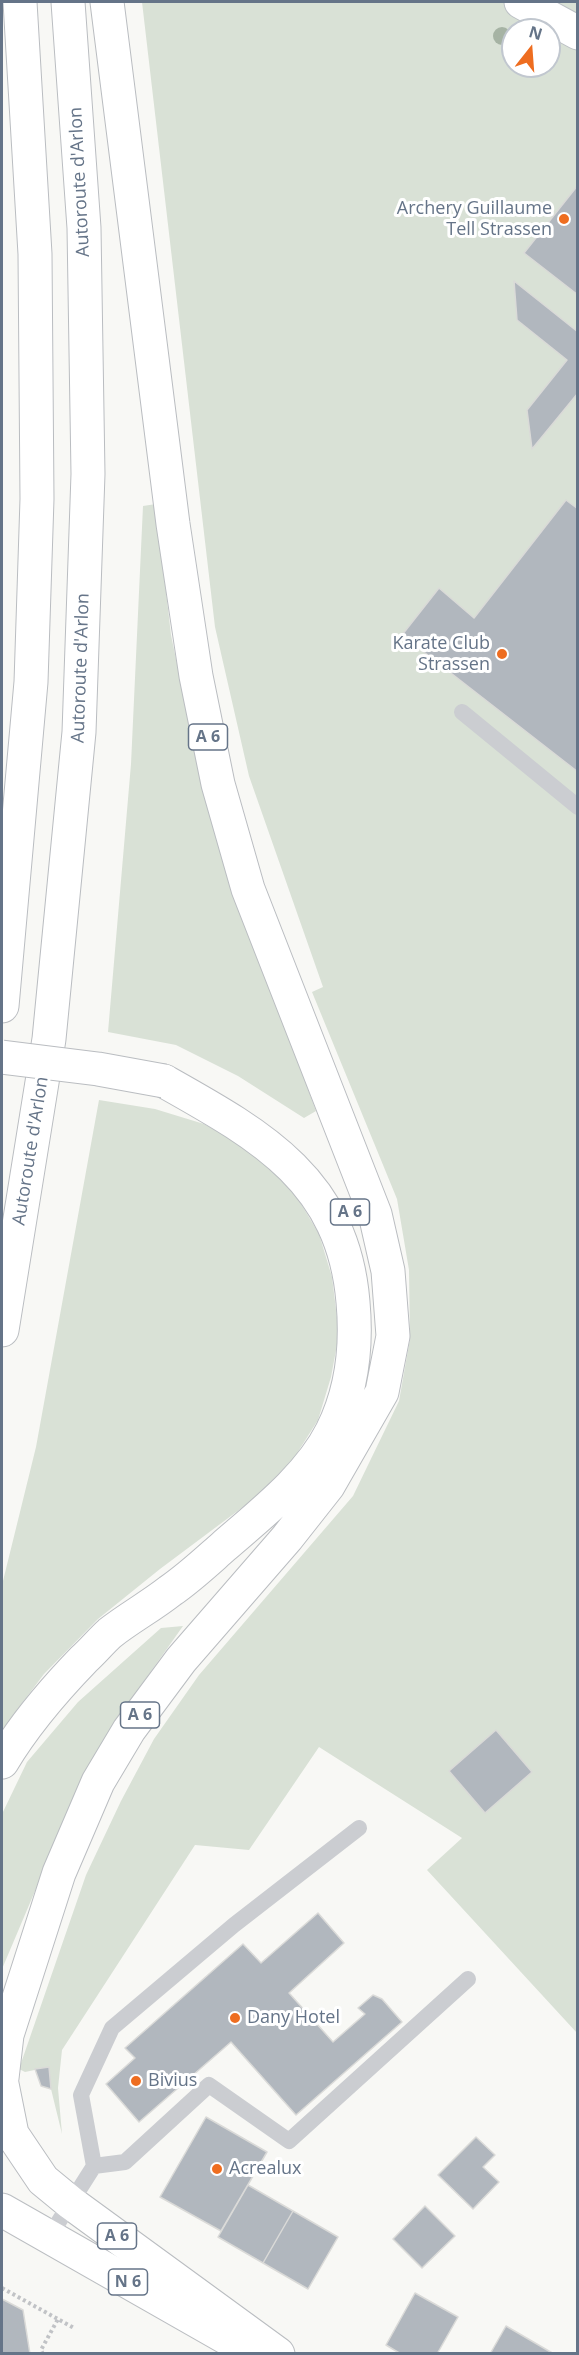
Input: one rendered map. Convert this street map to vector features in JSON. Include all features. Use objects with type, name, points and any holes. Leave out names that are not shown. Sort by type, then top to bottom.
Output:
[{"type":"main road","points":[[2,1006],[32,682],[38,499],[35,254],[20,2]]},
{"type":"main road","name":"Autoroute d'Arlon","points":[[2,1330],[49,1039],[79,732],[88,474],[85,263],[68,2]]},
{"type":"main road","name":"A 6","points":[[2,2078],[4,2039],[59,1873],[98,1782],[129,1730],[181,1660],[328,1486],[382,1392],[393,1336],[388,1271],[375,1214],[248,889],[218,784],[195,676],[173,524],[106,2]]},
{"type":"main road","points":[[521,2],[578,33]]},
{"type":"main road","points":[[2,804],[10,918]]},
{"type":"main road","name":"A 6","points":[[2,1057],[98,1069],[221,1094],[284,1128],[326,1175],[357,1223],[372,1273],[377,1334],[370,1386],[355,1441]]},
{"type":"main road","points":[[2,1762],[56,1688],[109,1634],[172,1590],[265,1511],[304,1472],[332,1431],[350,1383],[356,1335],[351,1278],[337,1230],[310,1186],[271,1146],[215,1109],[164,1081]]},
{"type":"main road","name":"A 6","points":[[2,2084],[12,2134],[43,2180],[71,2203],[278,2354]]},
{"type":"main road","name":"N 6","points":[[2,2211],[255,2354]]},
{"type":"lane","points":[[462,712],[578,807]]},
{"type":"lane","points":[[49,2237],[94,2166],[81,2095],[112,2028],[234,1924],[359,1828]]},
{"type":"lane","points":[[94,2166],[125,2162],[209,2085],[289,2141],[468,1979]]},
{"type":"path","points":[[2,2288],[74,2328]]},
{"type":"path","points":[[43,2354],[41,2350],[58,2319]]},
{"type":"shaded area","points":[[142,2],[577,2],[577,2033],[427,1870],[462,1838],[319,1747],[249,1850],[195,1845],[62,2050],[58,2088],[62,2134],[51,2089],[49,2067],[25,2072],[19,2069],[86,1875],[154,1739],[199,1675],[353,1496],[399,1401],[410,1339],[409,1270],[397,1199],[312,992],[323,987],[249,776],[215,627]]},
{"type":"shaded area","points":[[156,504],[171,635],[197,760],[216,837],[316,1111],[304,1118],[238,1076],[176,1045],[108,1032],[131,764],[143,506]]},
{"type":"shaded area","points":[[99,1100],[155,1109],[204,1124],[259,1153],[294,1192],[319,1234],[332,1277],[339,1334],[331,1377],[318,1420],[294,1458],[255,1498],[98,1619],[44,1674],[2,1730],[2,1585],[36,1447]]},
{"type":"shaded area","points":[[183,1626],[118,1718],[46,1865],[2,1969],[2,1814],[27,1762],[78,1702],[161,1628]]},
{"type":"building","name":"Archery Guillaume Tell Strassen","points":[[578,185],[578,295],[524,253]]},
{"type":"building","points":[[514,281],[578,332],[578,393],[532,449],[527,410],[567,360],[517,320]]},
{"type":"building","name":"Karate Club Strassen","points":[[566,500],[578,509],[578,772],[402,635],[439,588],[474,618]]},
{"type":"building","points":[[496,1730],[532,1772],[485,1813],[449,1771]]},
{"type":"building","name":"Dany Hotel","points":[[318,1913],[344,1943],[289,1993],[333,2042],[365,2014],[358,2008],[373,1995],[382,1999],[402,2022],[296,2115],[231,2042],[139,2122],[106,2084],[135,2058],[125,2048],[243,1944],[261,1963]]},
{"type":"building","points":[[49,2067],[51,2089],[41,2086],[35,2069]]},
{"type":"building","name":"Acrealux","points":[[206,2117],[267,2152],[221,2231],[160,2197]]},
{"type":"building","points":[[476,2137],[495,2155],[483,2167],[499,2182],[473,2209],[438,2175]]},
{"type":"building","points":[[248,2185],[293,2211],[263,2263],[218,2237]]},
{"type":"building","points":[[425,2206],[455,2236],[422,2268],[393,2239]]},
{"type":"building","points":[[293,2211],[338,2237],[308,2289],[263,2263]]},
{"type":"building","points":[[415,2293],[458,2317],[437,2354],[401,2354],[386,2345]]},
{"type":"building","points":[[2,2299],[23,2310],[30,2354],[2,2354]]},
{"type":"building","points":[[506,2326],[554,2354],[490,2354]]},
{"type":"place","name":"Archery Guillaume Tell Strassen","points":[[564,219]]},
{"type":"place","name":"Karate Club Strassen","points":[[502,654]]},
{"type":"place","name":"Dany Hotel","points":[[235,2018]]},
{"type":"place","name":"Bivius","points":[[136,2081]]},
{"type":"place","name":"Acrealux","points":[[217,2169]]}]
